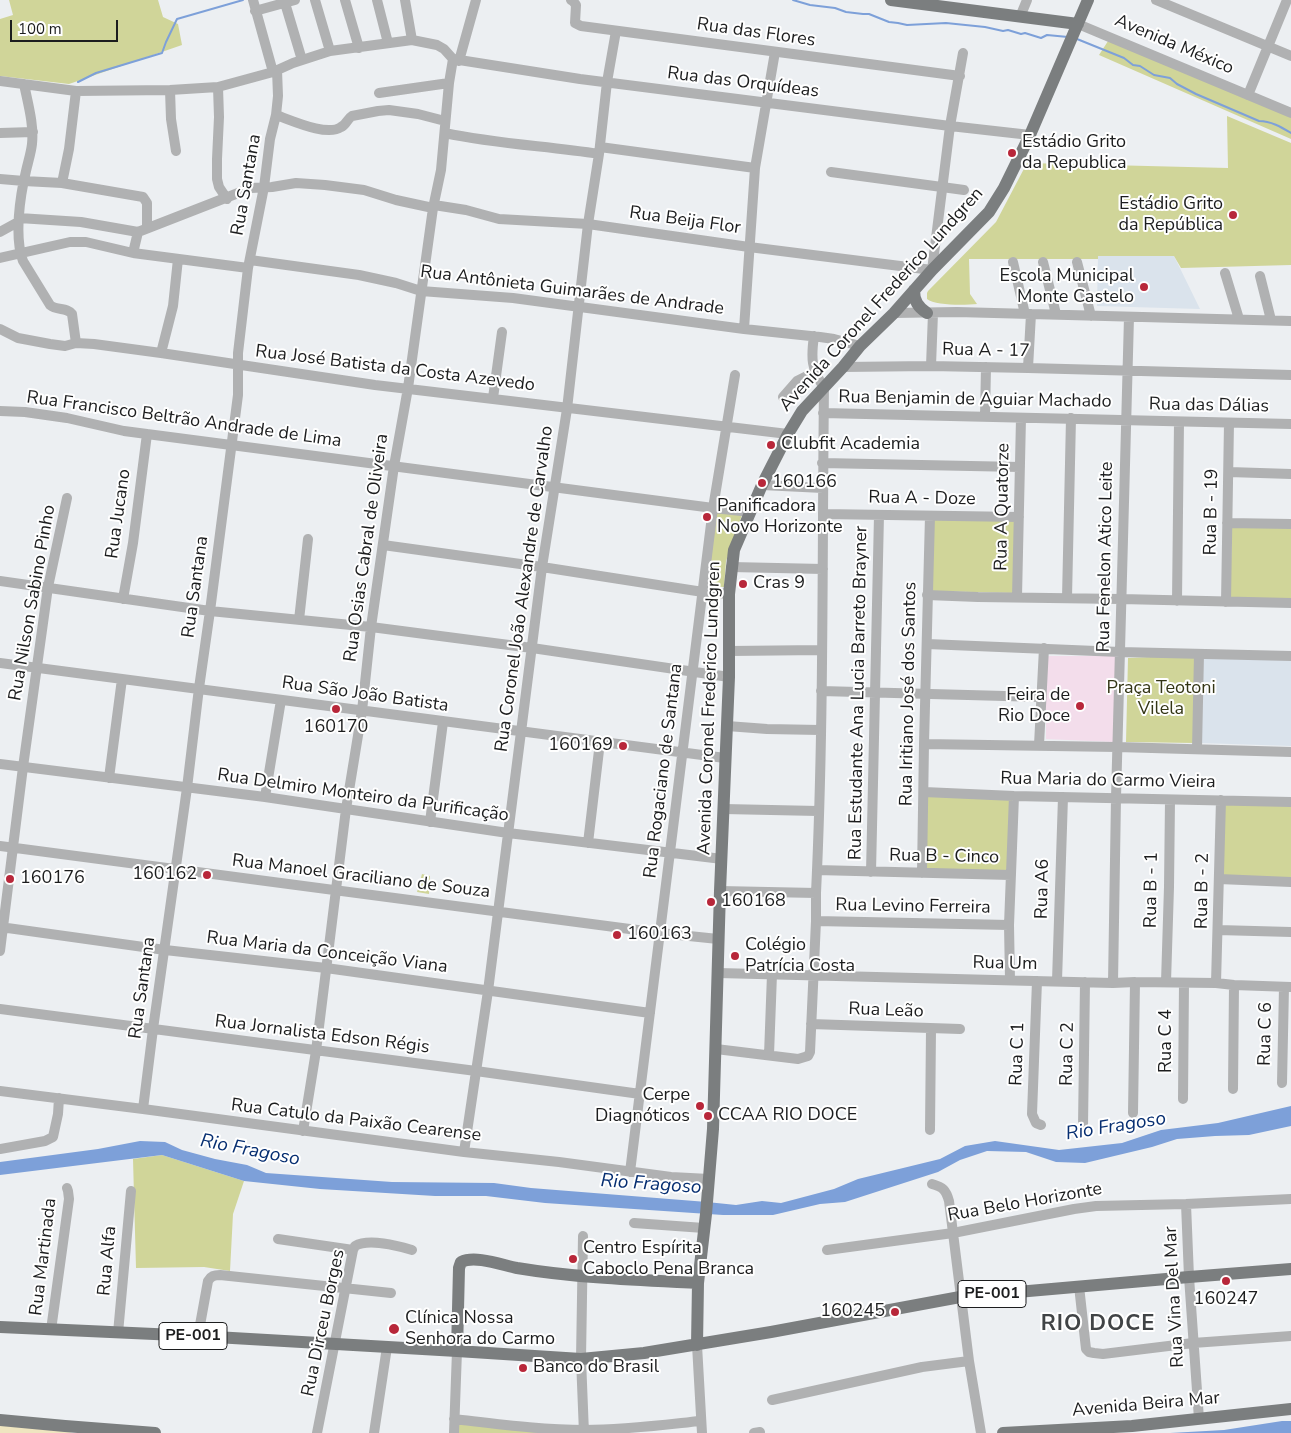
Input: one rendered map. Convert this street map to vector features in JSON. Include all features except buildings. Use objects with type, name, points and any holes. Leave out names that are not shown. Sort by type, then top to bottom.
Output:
[{"type":"main road","name":"Avenida México","points":[[891,0],[970,5],[1076,28]]},
{"type":"main road","name":"Avenida Coronel Frederico Lundgren","points":[[696,1345],[698,1283],[713,1129],[718,939],[730,651],[730,594],[734,550],[762,485],[802,411],[844,367],[860,346],[894,313],[932,270],[989,212],[1004,188],[1030,135],[1088,0]]},
{"type":"main road","points":[[914,290],[916,304],[921,309],[930,313]]},
{"type":"main road","points":[[457,1351],[459,1277],[461,1262],[465,1260],[482,1260],[516,1268],[582,1277],[698,1283]]},
{"type":"main road","name":"PE-001","points":[[0,1327],[198,1336],[581,1359],[644,1354],[960,1297],[1291,1270]]},
{"type":"main road","name":"Avenida Beira Mar","points":[[1003,1433],[1125,1426],[1291,1409]]},
{"type":"main road","points":[[0,1420],[155,1433]]},
{"type":"street","name":"Rua Santana","points":[[143,1109],[238,395],[238,353],[249,264],[264,187],[278,96],[275,71],[253,0]]},
{"type":"street","points":[[315,0],[330,51]]},
{"type":"street","points":[[345,0],[359,48]]},
{"type":"street","points":[[377,0],[388,43]]},
{"type":"street","points":[[405,0],[412,40]]},
{"type":"street","points":[[0,81],[76,91],[170,90],[218,87],[275,71],[330,51],[412,40],[437,45],[456,60],[476,0]]},
{"type":"street","name":"Rua das Flores","points":[[571,0],[576,5],[575,23],[577,25],[960,76]]},
{"type":"street","points":[[1020,17],[1027,0]]},
{"type":"street","points":[[1156,0],[1291,56]]},
{"type":"street","points":[[1248,95],[1287,0]]},
{"type":"street","points":[[255,11],[290,2],[302,60]]},
{"type":"street","name":"Avenida México","points":[[1076,28],[1291,113]]},
{"type":"street","name":"Rua Coronel João Alexandre de Carvalho","points":[[464,1152],[488,991],[542,566],[567,409],[588,224],[600,150],[607,82],[616,31]]},
{"type":"street","points":[[744,329],[755,168],[775,52]]},
{"type":"street","points":[[932,270],[950,126],[963,53]]},
{"type":"street","name":"Rua das Orquídeas","points":[[456,60],[607,82],[1030,135]]},
{"type":"street","name":"Rua Osias Cabral de Oliveira","points":[[303,1131],[316,1050],[346,809],[362,711],[371,627],[394,466],[408,388],[421,291],[441,170],[449,83],[456,60]]},
{"type":"street","points":[[379,93],[449,83]]},
{"type":"street","points":[[24,84],[33,132],[32,146],[24,181],[20,254],[50,305],[53,308],[67,310],[72,314],[76,344]]},
{"type":"street","points":[[218,87],[217,180],[219,187],[227,198]]},
{"type":"street","points":[[170,90],[176,151]]},
{"type":"street","points":[[62,183],[69,149],[76,91]]},
{"type":"street","points":[[276,115],[327,130],[342,127],[352,116],[378,110],[405,111],[445,121]]},
{"type":"street","points":[[0,133],[33,132]]},
{"type":"street","points":[[445,133],[476,139],[600,150],[755,168]]},
{"type":"street","points":[[831,172],[964,190]]},
{"type":"street","points":[[0,179],[62,183],[143,197],[147,203],[142,230],[133,253]]},
{"type":"street","name":"Rua Beija Flor","points":[[142,230],[252,188],[296,183],[364,190],[396,200],[434,207],[466,210],[499,219],[588,224],[932,270]]},
{"type":"street","points":[[0,232],[22,220],[81,222],[142,230]]},
{"type":"street","name":"Rua Antônieta Guimarães de Andrade","points":[[0,258],[78,241],[133,253],[178,259],[359,275],[421,291],[513,298],[744,329],[814,336],[860,346]]},
{"type":"street","points":[[161,353],[173,306],[178,259]]},
{"type":"street","points":[[1014,262],[1028,314],[1028,368]]},
{"type":"street","points":[[1043,262],[1056,314]]},
{"type":"street","points":[[1077,262],[1091,316]]},
{"type":"street","points":[[1225,272],[1239,319]]},
{"type":"street","points":[[1260,276],[1271,320]]},
{"type":"street","points":[[894,313],[1056,314],[1291,321]]},
{"type":"street","points":[[930,313],[931,366]]},
{"type":"street","name":"Rua Fenelon Atico Leite","points":[[1113,983],[1117,747],[1129,317]]},
{"type":"street","name":"Rua José Batista da Costa Azevedo","points":[[0,329],[18,338],[34,342],[65,346],[76,344],[161,353],[332,379],[493,398],[567,409],[788,434]]},
{"type":"street","points":[[493,398],[502,332]]},
{"type":"street","points":[[716,1048],[798,1059],[808,1056],[810,1052],[816,921],[823,569],[822,463],[824,387],[817,378],[813,366],[814,336]]},
{"type":"street","name":"Rua A - 17","points":[[844,367],[931,366],[1291,375]]},
{"type":"street","points":[[985,416],[986,367]]},
{"type":"street","points":[[782,397],[797,381],[815,372]]},
{"type":"street","name":"Rua Rogaciano de Santana","points":[[630,1172],[713,508],[735,375]]},
{"type":"street","name":"Rua Francisco Beltrão Andrade de Lima","points":[[0,411],[26,412],[67,418],[146,434],[751,512]]},
{"type":"street","name":"Rua Benjamin de Aguiar Machado","points":[[823,413],[1125,420]]},
{"type":"street","name":"Rua A Quatorze","points":[[1017,597],[1021,418]]},
{"type":"street","points":[[1067,598],[1071,418]]},
{"type":"street","name":"Rua das Dálias","points":[[1125,420],[1291,424]]},
{"type":"street","points":[[1177,601],[1179,422]]},
{"type":"street","name":"Rua B - 19","points":[[1226,602],[1229,423]]},
{"type":"street","name":"Rua Jucano","points":[[123,599],[133,543],[146,434]]},
{"type":"street","points":[[822,463],[1020,467]]},
{"type":"street","points":[[1229,472],[1291,474]]},
{"type":"street","points":[[762,485],[823,488]]},
{"type":"street","name":"Rua Nilson Sabino Pinho","points":[[0,951],[48,587],[67,498]]},
{"type":"street","name":"Rua A - Doze","points":[[823,514],[1019,517]]},
{"type":"street","name":"Rua Estudante Ana Lucia Barreto Brayner","points":[[871,872],[879,515]]},
{"type":"street","name":"Rua Iritiano José dos Santos","points":[[922,873],[930,516]]},
{"type":"street","points":[[1227,523],[1291,524]]},
{"type":"street","points":[[299,620],[308,539]]},
{"type":"street","points":[[383,545],[542,566],[703,592],[730,594]]},
{"type":"street","points":[[732,567],[823,569]]},
{"type":"street","points":[[0,581],[210,611],[371,627],[532,648],[729,677]]},
{"type":"street","points":[[927,595],[1291,603]]},
{"type":"street","points":[[926,644],[1120,652],[1291,656]]},
{"type":"street","points":[[1039,745],[1044,648]]},
{"type":"street","points":[[730,651],[822,650]]},
{"type":"street","points":[[1197,749],[1199,654]]},
{"type":"street","name":"Rua São João Batista","points":[[0,663],[725,758]]},
{"type":"street","points":[[109,778],[122,679]]},
{"type":"street","points":[[822,691],[1041,697]]},
{"type":"street","points":[[265,797],[281,700]]},
{"type":"street","points":[[430,822],[443,722]]},
{"type":"street","points":[[727,726],[820,730]]},
{"type":"street","points":[[588,843],[600,742]]},
{"type":"street","points":[[924,744],[1039,745],[1291,752]]},
{"type":"street","name":"Rua Delmiro Monteiro da Purificação","points":[[0,764],[265,797],[508,833],[722,859]]},
{"type":"street","name":"Rua Maria do Carmo Vieira","points":[[924,792],[1014,796],[1291,802]]},
{"type":"street","points":[[1010,980],[1009,925],[1014,796]]},
{"type":"street","name":"Rua A6","points":[[1057,981],[1062,797]]},
{"type":"street","name":"Rua B - 1","points":[[1166,982],[1170,800]]},
{"type":"street","name":"Rua B - 2","points":[[1216,983],[1221,800]]},
{"type":"street","points":[[724,809],[818,811]]},
{"type":"street","name":"Rua Manoel Graciliano de Souza","points":[[0,846],[660,933],[718,939]]},
{"type":"street","name":"Rua B - Cinco","points":[[817,870],[1011,875]]},
{"type":"street","points":[[1219,879],[1291,882]]},
{"type":"street","points":[[720,891],[816,893]]},
{"type":"street","name":"Rua Levino Ferreira","points":[[816,921],[1009,925]]},
{"type":"street","name":"Rua Maria da Conceição Viana","points":[[2,927],[164,950],[326,968],[650,1013]]},
{"type":"street","points":[[1218,930],[1291,932]]},
{"type":"street","name":"Rua Um","points":[[718,972],[1113,983],[1216,983],[1287,987]]},
{"type":"street","points":[[769,1055],[772,974]]},
{"type":"street","name":"Rua C 1","points":[[1036,981],[1032,1114],[1036,1124],[1040,1125]]},
{"type":"street","name":"Rua C 2","points":[[1083,1126],[1086,982]]},
{"type":"street","points":[[1133,1113],[1135,982]]},
{"type":"street","name":"Rua C 4","points":[[1183,1099],[1184,983]]},
{"type":"street","points":[[1233,1089],[1234,985]]},
{"type":"street","name":"Rua C 6","points":[[1282,1082],[1287,1040],[1287,987]]},
{"type":"street","name":"Rua Jornalista Edson Régis","points":[[0,1009],[640,1094]]},
{"type":"street","name":"Rua Leão","points":[[811,1024],[960,1029]]},
{"type":"street","points":[[930,1130],[931,1029]]},
{"type":"street","name":"Rua Catulo da Paixão Cearense","points":[[0,1091],[464,1152],[671,1177],[709,1179]]},
{"type":"street","points":[[0,1149],[45,1141],[54,1137],[59,1098]]},
{"type":"street","points":[[932,1184],[939,1185],[947,1195],[969,1361],[981,1433]]},
{"type":"street","name":"Rua Martinada","points":[[51,1330],[69,1199],[67,1188]]},
{"type":"street","name":"Rua Alfa","points":[[118,1333],[131,1191]]},
{"type":"street","name":"Rua Belo Horizonte","points":[[826,1250],[953,1233],[1074,1208],[1291,1198]]},
{"type":"street","name":"Rua Vina Del Mar","points":[[1186,1204],[1199,1419]]},
{"type":"street","points":[[634,1223],[705,1225]]},
{"type":"street","points":[[583,1236],[581,1359],[584,1432]]},
{"type":"street","points":[[278,1239],[353,1250]]},
{"type":"street","name":"Rua Dirceu Borges","points":[[317,1433],[355,1246],[364,1243],[387,1244],[412,1250]]},
{"type":"street","points":[[198,1336],[208,1281],[214,1275],[391,1293]]},
{"type":"street","points":[[1079,1286],[1086,1348],[1094,1354],[1193,1342],[1291,1336]]},
{"type":"street","name":"Avenida Coronel Frederico Lundgren","points":[[696,1345],[702,1433]]},
{"type":"street","points":[[374,1433],[387,1347]]},
{"type":"street","points":[[454,1433],[457,1351]]},
{"type":"street","points":[[772,1400],[922,1367],[969,1361]]},
{"type":"street","points":[[454,1419],[584,1432],[700,1421]]},
{"type":"shaded area","name":"Escola Municipal Monte Castelo","points":[[1098,256],[1174,256],[1200,309],[1097,306]]},
{"type":"shaded area","name":"Feira de Rio Doce","points":[[1046,656],[1116,656],[1113,742],[1046,739]]},
{"type":"shaded area","points":[[1203,658],[1291,660],[1291,746],[1201,743]]},
{"type":"green space","points":[[9,0],[158,0],[163,17],[178,24],[182,45],[69,84],[0,76],[0,19],[13,15]]},
{"type":"green space","points":[[1110,38],[1291,114],[1291,139],[1099,55]]},
{"type":"green space","points":[[1227,116],[1291,143],[1291,265],[1181,268],[1174,256],[1098,256],[1098,259],[969,259],[970,294],[977,304],[943,304],[927,299],[928,291],[996,222],[1027,163],[1228,168]]},
{"type":"green space","points":[[710,510],[742,515],[726,561],[724,587],[700,586]]},
{"type":"green space","points":[[933,518],[1018,519],[1015,593],[931,591]]},
{"type":"green space","points":[[1232,525],[1291,527],[1291,600],[1230,599]]},
{"type":"green space","name":"Praça Teotoni Vilela","points":[[1196,655],[1194,743],[1126,742],[1128,658]]},
{"type":"green space","points":[[927,795],[1012,797],[1011,872],[926,870]]},
{"type":"green space","points":[[1224,804],[1291,804],[1291,878],[1223,877]]},
{"type":"green space","points":[[422,874],[430,876],[429,894],[417,892]]},
{"type":"green space","points":[[162,1155],[244,1181],[233,1214],[230,1271],[204,1267],[136,1268],[133,1159]]},
{"type":"green space","points":[[458,1423],[579,1433],[458,1433]]},
{"type":"sand","points":[[0,1420],[53,1426],[72,1433],[0,1433]]},
{"type":"water","points":[[1291,1106],[1291,1126],[1249,1135],[1177,1139],[1085,1163],[1056,1162],[1026,1152],[987,1151],[960,1160],[938,1172],[845,1202],[820,1204],[773,1215],[723,1215],[545,1203],[486,1196],[435,1196],[320,1189],[244,1181],[162,1155],[0,1175],[0,1162],[98,1149],[140,1141],[165,1142],[182,1150],[247,1165],[266,1173],[392,1182],[494,1183],[531,1188],[736,1205],[762,1201],[781,1203],[834,1189],[858,1179],[940,1159],[965,1146],[995,1141],[1059,1150],[1122,1143],[1161,1130],[1218,1123]]},
{"type":"water","points":[[1291,1421],[1291,1433],[1170,1433],[1224,1430]]},
{"type":"waterway","points":[[78,82],[96,73],[162,53],[177,19],[243,0]]},
{"type":"waterway","points":[[793,0],[846,12],[869,14],[889,22],[907,25],[946,23],[1003,31],[1008,30],[1041,38],[1047,35],[1068,37]]},
{"type":"waterway","points":[[1077,39],[1124,58],[1133,65],[1140,66],[1154,75],[1170,78],[1196,94],[1259,121],[1276,125],[1291,133]]},
{"type":"place","name":"Estádio Grito da Republica","points":[[1012,153]]},
{"type":"place","name":"Estádio Grito da República","points":[[1233,215]]},
{"type":"place","name":"Escola Municipal Monte Castelo","points":[[1144,287]]},
{"type":"place","name":"Clubfit Academia","points":[[771,445]]},
{"type":"place","name":"160166","points":[[762,483]]},
{"type":"place","name":"Panificadora Novo Horizonte","points":[[707,517]]},
{"type":"place","name":"Cras 9","points":[[743,584]]},
{"type":"place","name":"Feira de Rio Doce","points":[[1080,706]]},
{"type":"place","name":"160170","points":[[336,709]]},
{"type":"place","name":"160169","points":[[623,746]]},
{"type":"place","name":"160162","points":[[207,875]]},
{"type":"place","name":"160176","points":[[10,879]]},
{"type":"place","name":"160168","points":[[711,902]]},
{"type":"place","name":"160163","points":[[617,935]]},
{"type":"place","name":"Colégio Patrícia Costa","points":[[735,956]]},
{"type":"place","name":"Cerpe Diagnóticos","points":[[700,1106]]},
{"type":"place","name":"CCAA RIO DOCE","points":[[708,1116]]},
{"type":"place","name":"Centro Espírita Caboclo Pena Branca","points":[[573,1259]]},
{"type":"place","name":"160247","points":[[1226,1281]]},
{"type":"place","name":"160245","points":[[895,1312]]},
{"type":"place","name":"Clínica Nossa Senhora do Carmo","points":[[394,1329]]},
{"type":"place","name":"Banco do Brasil","points":[[523,1368]]},
{"type":"district","name":"RIO DOCE","points":[[1098,1325]]},
{"type":"water label","name":"Rio Fragoso","points":[[1116,1127]]},
{"type":"water label","name":"Rio Fragoso","points":[[250,1151]]},
{"type":"water label","name":"Rio Fragoso","points":[[651,1185]]}]
